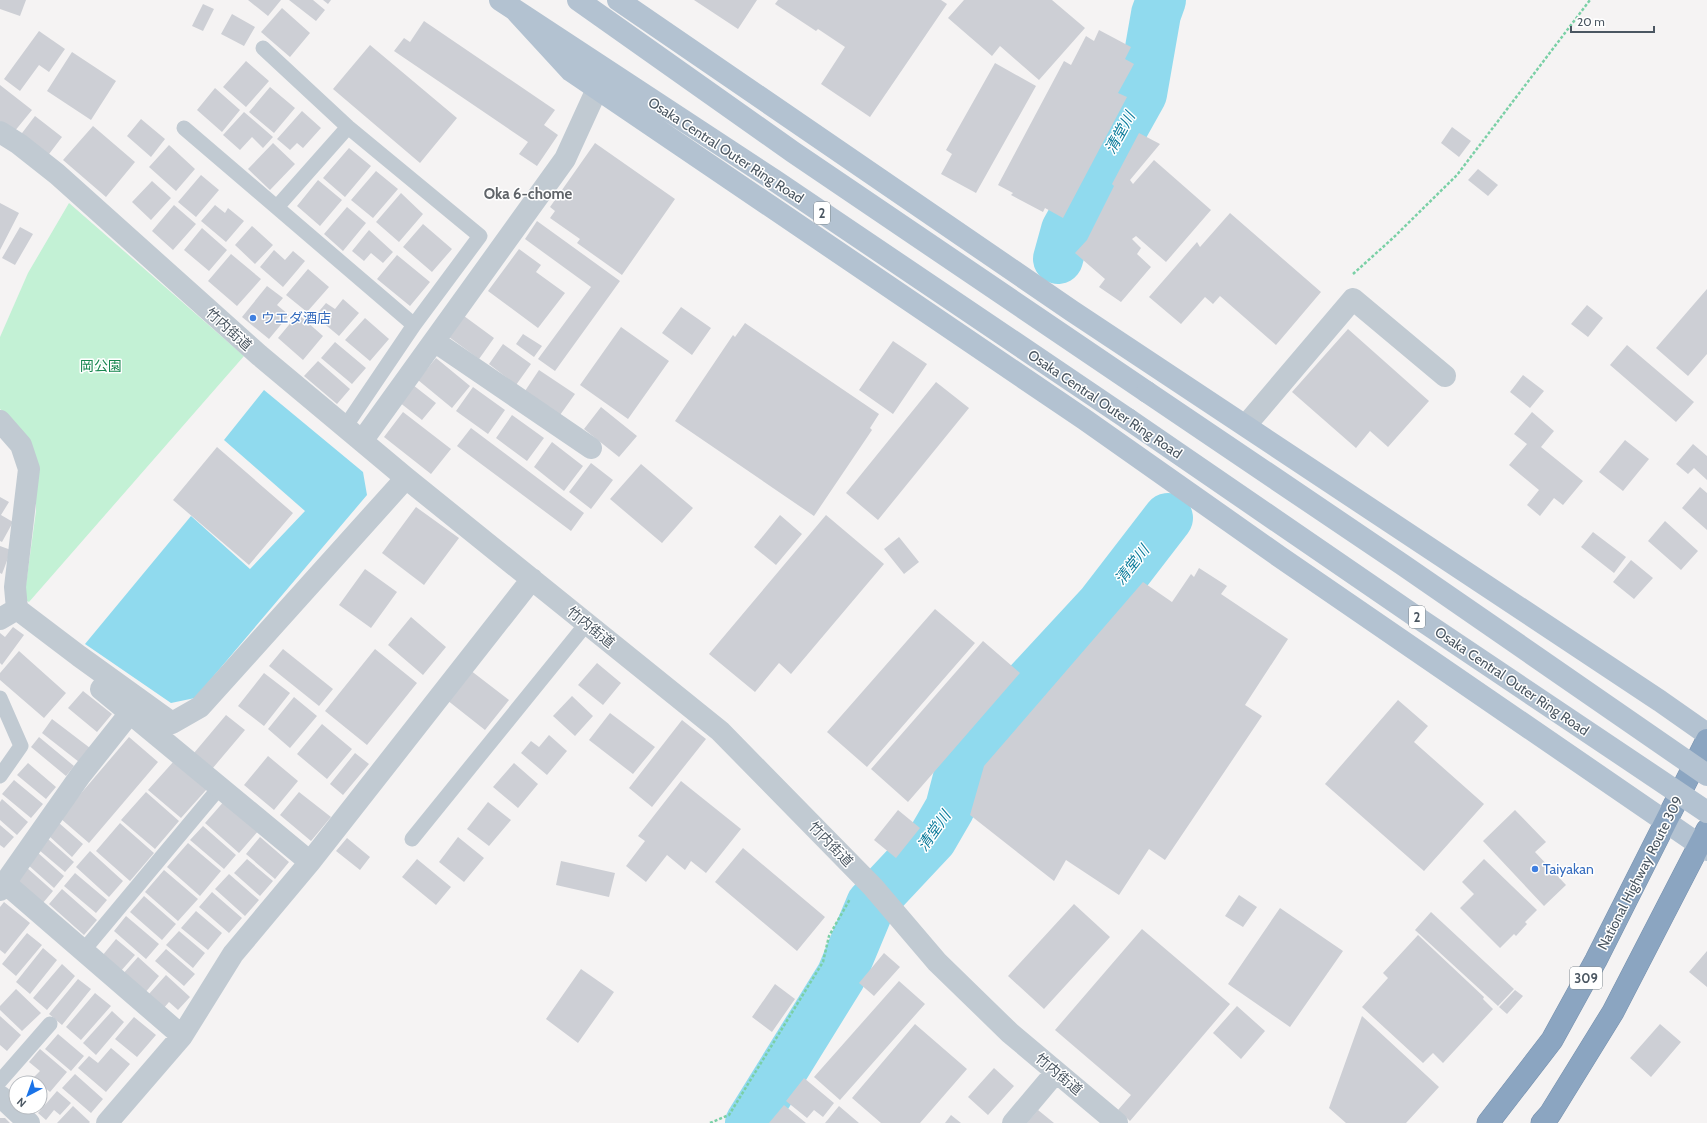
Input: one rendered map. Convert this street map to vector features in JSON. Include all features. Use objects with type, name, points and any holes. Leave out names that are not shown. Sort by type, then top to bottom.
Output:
[{"type":"highway","name":"National Highway Route 309","points":[[1488,1123],[1552,1040],[1596,960],[1707,740]]},
{"type":"highway","name":"309","points":[[1542,1123],[1550,1114],[1613,1012],[1704,841]]},
{"type":"main road","name":"2","points":[[578,0],[793,152],[1403,565],[1707,775]]},
{"type":"main road","points":[[618,0],[1072,311],[1246,425],[1660,701],[1707,734]]},
{"type":"main road","points":[[508,5],[571,71],[1084,419],[1274,553],[1666,822],[1704,841]]},
{"type":"main road","name":"Osaka Central Outer Ring Road","points":[[508,5],[774,180],[1128,419],[1418,618],[1707,812]]},
{"type":"street","points":[[362,441],[565,159],[597,89]]},
{"type":"street","name":"竹内街道","points":[[0,132],[19,144],[57,174],[259,355],[406,478],[720,731],[867,881],[937,962],[1010,1033],[1116,1123]]},
{"type":"street","points":[[1246,425],[1353,299],[1445,376]]},
{"type":"street","points":[[434,341],[592,448]]},
{"type":"street","points":[[0,421],[21,445],[29,469],[15,587],[9,614],[79,656],[172,723],[200,707],[406,478]]},
{"type":"street","points":[[107,1123],[182,1036],[233,954],[310,862],[532,579]]},
{"type":"street","points":[[79,656],[99,687],[310,862]]},
{"type":"street","points":[[130,713],[80,776],[2,887],[83,951],[182,1036]]},
{"type":"street","points":[[1013,1123],[1056,1072]]},
{"type":"street","points":[[0,1096],[29,1123]]},
{"type":"lane","points":[[263,48],[348,127],[480,236],[414,324],[345,427]]},
{"type":"lane","points":[[277,207],[348,127]]},
{"type":"lane","points":[[184,128],[414,324]]},
{"type":"lane","points":[[412,839],[587,623]]},
{"type":"lane","points":[[0,698],[21,746],[0,776]]},
{"type":"lane","points":[[83,951],[220,787]]},
{"type":"lane","points":[[0,1081],[50,1024]]},
{"type":"path","points":[[1350,276],[1393,238],[1457,175],[1590,0]]},
{"type":"path","points":[[710,1123],[729,1115],[742,1095],[823,962],[829,936],[867,881]]},
{"type":"green space","name":"岡公園","points":[[69,203],[244,356],[29,602],[24,599],[36,511],[36,468],[15,422],[0,409],[0,337],[28,273]]},
{"type":"water","points":[[264,390],[363,472],[367,495],[195,698],[171,703],[85,644],[191,516],[250,569],[305,511],[224,440]]},
{"type":"building","points":[[0,0],[26,0],[20,16],[0,9]]},
{"type":"building","points":[[248,0],[281,0],[268,16]]},
{"type":"building","points":[[289,0],[313,0],[325,10],[316,21]]},
{"type":"building","points":[[323,0],[331,0],[328,4]]},
{"type":"building","points":[[694,0],[757,0],[738,29]]},
{"type":"building","points":[[778,0],[941,0],[947,4],[870,117],[821,84],[845,47],[818,29],[816,31],[775,4]]},
{"type":"building","points":[[964,0],[1052,0],[1085,28],[1039,80],[1000,46],[992,56],[948,18]]},
{"type":"building","points":[[203,4],[214,9],[203,31],[192,26]]},
{"type":"building","points":[[282,8],[310,33],[290,57],[261,32]]},
{"type":"building","points":[[232,14],[255,27],[244,46],[221,34]]},
{"type":"building","points":[[424,21],[555,110],[544,125],[558,135],[537,166],[519,154],[528,142],[394,51],[404,38],[410,42]]},
{"type":"building","points":[[1099,30],[1131,47],[1125,59],[1134,64],[1118,93],[1127,97],[1063,218],[1045,208],[1043,212],[1011,195],[1013,193],[998,185],[1064,61],[1071,65],[1086,36],[1094,41]]},
{"type":"building","points":[[39,31],[65,49],[49,72],[39,65],[20,91],[4,79]]},
{"type":"building","points":[[370,45],[457,118],[420,163],[333,89]]},
{"type":"building","points":[[72,52],[116,81],[91,120],[47,91]]},
{"type":"building","points":[[246,61],[269,81],[246,107],[223,87]]},
{"type":"building","points":[[995,63],[1036,86],[976,193],[941,174],[952,154],[946,150]]},
{"type":"building","points":[[0,85],[32,110],[14,132],[0,121]]},
{"type":"building","points":[[270,87],[295,108],[274,133],[249,112]]},
{"type":"building","points":[[215,88],[240,110],[222,132],[197,110]]},
{"type":"building","points":[[302,111],[321,128],[303,148],[297,143],[290,150],[277,139]]},
{"type":"building","points":[[244,112],[273,137],[263,148],[252,137],[240,150],[223,135]]},
{"type":"building","points":[[35,116],[62,137],[46,158],[19,137]]},
{"type":"building","points":[[141,119],[165,139],[151,157],[127,136]]},
{"type":"building","points":[[93,126],[135,162],[106,197],[63,160]]},
{"type":"building","points":[[1452,127],[1471,141],[1459,157],[1441,143]]},
{"type":"building","points":[[1139,133],[1160,144],[1130,180],[1133,184],[1154,160],[1211,210],[1166,262],[1136,236],[1132,239],[1141,248],[1137,254],[1151,267],[1121,302],[1099,287],[1105,279],[1075,253],[1087,240],[1114,186],[1112,184]]},
{"type":"building","points":[[273,143],[295,164],[270,190],[248,169]]},
{"type":"building","points":[[595,143],[675,199],[622,275],[577,243],[580,239],[550,218],[555,211],[550,207]]},
{"type":"building","points":[[169,145],[195,169],[176,191],[149,167]]},
{"type":"building","points":[[349,148],[371,166],[345,197],[323,178]]},
{"type":"building","points":[[1478,169],[1498,185],[1488,196],[1468,180]]},
{"type":"building","points":[[376,171],[398,189],[373,218],[351,200]]},
{"type":"building","points":[[201,175],[219,190],[196,217],[178,202]]},
{"type":"building","points":[[318,180],[342,200],[320,226],[297,206]]},
{"type":"building","points":[[152,181],[171,198],[151,220],[132,202]]},
{"type":"building","points":[[401,193],[423,214],[399,242],[376,222]]},
{"type":"building","points":[[0,203],[19,213],[0,250]]},
{"type":"building","points":[[174,205],[196,224],[173,250],[152,231]]},
{"type":"building","points":[[215,205],[225,213],[228,208],[244,221],[226,242],[201,221]]},
{"type":"building","points":[[347,207],[366,223],[343,251],[324,234]]},
{"type":"building","points":[[1230,213],[1321,292],[1276,345],[1220,296],[1213,304],[1205,297],[1181,324],[1149,297],[1197,242],[1200,247]]},
{"type":"building","points":[[537,221],[620,281],[555,371],[538,359],[591,287],[525,239]]},
{"type":"building","points":[[423,224],[452,249],[432,272],[403,247]]},
{"type":"building","points":[[252,226],[273,245],[255,264],[235,245]]},
{"type":"building","points":[[20,227],[33,234],[15,265],[2,258]]},
{"type":"building","points":[[202,228],[227,250],[209,271],[184,250]]},
{"type":"building","points":[[369,230],[393,252],[383,263],[371,253],[364,261],[352,251]]},
{"type":"building","points":[[519,249],[541,265],[536,272],[565,293],[538,328],[488,291]]},
{"type":"building","points":[[274,250],[285,260],[293,251],[305,261],[283,287],[260,267]]},
{"type":"building","points":[[231,254],[261,279],[237,306],[208,281]]},
{"type":"building","points":[[397,255],[430,282],[410,306],[377,279]]},
{"type":"building","points":[[308,269],[329,287],[307,312],[286,295]]},
{"type":"building","points":[[267,286],[283,298],[277,305],[289,315],[269,339],[242,317]]},
{"type":"building","points":[[1707,289],[1707,354],[1688,376],[1656,348]]},
{"type":"building","points":[[343,299],[359,313],[339,336],[315,316],[326,303],[335,309]]},
{"type":"building","points":[[1587,305],[1603,318],[1588,337],[1571,324]]},
{"type":"building","points":[[681,307],[711,328],[692,355],[662,333]]},
{"type":"building","points":[[298,314],[323,336],[303,360],[278,338]]},
{"type":"building","points":[[464,316],[494,338],[479,359],[449,337]]},
{"type":"building","points":[[365,318],[389,339],[370,361],[345,340]]},
{"type":"building","points":[[745,323],[879,414],[870,428],[872,430],[814,516],[675,421],[733,335],[735,337]]},
{"type":"building","points":[[621,327],[669,361],[628,419],[580,385]]},
{"type":"building","points":[[1348,329],[1429,401],[1388,447],[1370,431],[1356,448],[1292,392]]},
{"type":"building","points":[[523,334],[542,346],[534,357],[516,344]]},
{"type":"building","points":[[893,341],[927,364],[893,414],[859,390]]},
{"type":"building","points":[[335,342],[366,368],[352,384],[321,358]]},
{"type":"building","points":[[503,344],[531,364],[516,385],[489,364]]},
{"type":"building","points":[[1627,345],[1694,402],[1676,422],[1610,365]]},
{"type":"building","points":[[436,358],[470,386],[452,408],[418,380]]},
{"type":"building","points":[[318,361],[350,389],[337,404],[304,376]]},
{"type":"building","points":[[539,370],[575,394],[560,415],[525,391]]},
{"type":"building","points":[[1523,375],[1544,391],[1530,408],[1510,392]]},
{"type":"building","points":[[936,382],[969,408],[878,520],[846,493]]},
{"type":"building","points":[[413,385],[436,403],[422,420],[399,402]]},
{"type":"building","points":[[473,387],[505,410],[488,434],[456,411]]},
{"type":"building","points":[[601,407],[637,436],[619,457],[584,429]]},
{"type":"building","points":[[403,412],[451,449],[431,474],[384,437]]},
{"type":"building","points":[[1532,412],[1554,431],[1541,447],[1583,481],[1563,505],[1554,498],[1540,516],[1527,505],[1539,490],[1509,465],[1527,444],[1514,434]]},
{"type":"building","points":[[512,415],[544,438],[527,461],[496,438]]},
{"type":"building","points":[[471,428],[584,513],[571,531],[457,446]]},
{"type":"building","points":[[1625,440],[1649,459],[1623,491],[1599,472]]},
{"type":"building","points":[[552,442],[583,466],[564,491],[534,467]]},
{"type":"building","points":[[1693,444],[1707,456],[1707,480],[1694,468],[1688,474],[1676,464]]},
{"type":"building","points":[[217,447],[293,513],[249,565],[173,500]]},
{"type":"building","points":[[591,463],[613,480],[591,509],[569,492]]},
{"type":"building","points":[[641,464],[693,508],[662,543],[610,499]]},
{"type":"building","points":[[1700,487],[1707,493],[1707,530],[1682,508]]},
{"type":"building","points":[[0,497],[9,502],[1,515],[13,522],[2,542],[0,541]]},
{"type":"building","points":[[416,507],[459,538],[424,585],[382,553]]},
{"type":"building","points":[[780,515],[802,534],[776,565],[754,547]]},
{"type":"building","points":[[826,515],[884,564],[791,674],[779,663],[755,692],[709,654]]},
{"type":"building","points":[[1665,521],[1698,551],[1681,570],[1648,541]]},
{"type":"building","points":[[1593,532],[1626,557],[1614,573],[1581,547]]},
{"type":"building","points":[[899,537],[919,562],[904,574],[884,549]]},
{"type":"building","points":[[0,546],[11,550],[2,574],[0,573]]},
{"type":"building","points":[[1631,560],[1653,578],[1634,599],[1613,582]]},
{"type":"building","points":[[1199,568],[1227,586],[1221,594],[1288,639],[1245,705],[1262,716],[1165,860],[1149,849],[1119,895],[1066,860],[1054,881],[970,815],[984,766],[1143,582],[1172,602],[1191,574],[1194,577]]},
{"type":"building","points":[[365,569],[397,592],[371,628],[339,605]]},
{"type":"building","points":[[935,609],[975,643],[867,767],[827,732]]},
{"type":"building","points":[[411,617],[446,647],[423,675],[388,645]]},
{"type":"building","points":[[13,627],[24,635],[2,665],[0,663],[0,633],[5,637]]},
{"type":"building","points":[[983,641],[1020,673],[908,802],[871,769]]},
{"type":"building","points":[[283,649],[333,689],[319,706],[269,666]]},
{"type":"building","points":[[375,649],[417,683],[367,745],[325,711]]},
{"type":"building","points":[[19,651],[66,693],[44,718],[0,680],[0,673]]},
{"type":"building","points":[[597,663],[621,683],[603,705],[578,685]]},
{"type":"building","points":[[470,670],[509,700],[485,730],[447,700]]},
{"type":"building","points":[[264,673],[290,693],[264,726],[238,706]]},
{"type":"building","points":[[83,691],[112,714],[97,732],[68,708]]},
{"type":"building","points":[[572,696],[593,716],[575,736],[553,716]]},
{"type":"building","points":[[294,697],[317,716],[290,748],[268,729]]},
{"type":"building","points":[[1398,700],[1428,726],[1414,742],[1484,804],[1424,871],[1325,784]]},
{"type":"building","points":[[610,713],[655,747],[633,774],[589,740]]},
{"type":"building","points":[[226,715],[245,730],[212,769],[194,753]]},
{"type":"building","points":[[52,719],[90,748],[79,762],[42,733]]},
{"type":"building","points":[[682,720],[706,739],[652,807],[629,788]]},
{"type":"building","points":[[322,724],[352,749],[327,779],[297,754]]},
{"type":"building","points":[[549,735],[567,751],[547,775],[521,753],[531,741],[539,747]]},
{"type":"building","points":[[39,737],[74,766],[66,776],[31,747]]},
{"type":"building","points":[[129,737],[158,762],[89,843],[60,818]]},
{"type":"building","points":[[355,753],[369,764],[343,795],[330,784]]},
{"type":"building","points":[[268,756],[298,781],[274,810],[244,785]]},
{"type":"building","points":[[174,761],[207,789],[181,818],[148,790]]},
{"type":"building","points":[[28,763],[56,787],[46,799],[17,775]]},
{"type":"building","points":[[514,763],[538,784],[518,808],[493,787]]},
{"type":"building","points":[[14,780],[43,804],[31,818],[2,794]]},
{"type":"building","points":[[681,781],[741,829],[706,873],[691,861],[685,870],[667,855],[646,882],[626,866],[645,841],[638,836]]},
{"type":"building","points":[[146,792],[179,821],[155,849],[121,820]]},
{"type":"building","points":[[299,792],[331,817],[311,841],[280,815]]},
{"type":"building","points":[[2,799],[28,822],[17,835],[0,820],[0,802]]},
{"type":"building","points":[[226,799],[260,829],[239,853],[205,823]]},
{"type":"building","points":[[488,802],[511,820],[489,846],[467,829]]},
{"type":"building","points":[[898,810],[920,828],[896,858],[874,840]]},
{"type":"building","points":[[1515,810],[1546,842],[1535,852],[1566,885],[1544,906],[1483,841]]},
{"type":"building","points":[[59,823],[83,844],[72,857],[49,836]]},
{"type":"building","points":[[120,823],[154,853],[130,881],[96,851]]},
{"type":"building","points":[[0,825],[14,837],[4,848],[0,845]]},
{"type":"building","points":[[203,826],[236,855],[224,869],[190,840]]},
{"type":"building","points":[[260,837],[289,862],[275,879],[246,854]]},
{"type":"building","points":[[458,837],[484,858],[464,882],[439,862]]},
{"type":"building","points":[[347,838],[370,857],[360,870],[336,851]]},
{"type":"building","points":[[48,839],[74,862],[65,872],[39,850]]},
{"type":"building","points":[[188,843],[221,871],[200,896],[167,867]]},
{"type":"building","points":[[743,848],[825,917],[797,951],[715,882]]},
{"type":"building","points":[[90,851],[123,881],[109,897],[76,867]]},
{"type":"building","points":[[37,852],[64,876],[54,888],[27,864]]},
{"type":"building","points":[[247,859],[273,881],[260,896],[234,873]]},
{"type":"building","points":[[417,859],[451,887],[436,905],[402,877]]},
{"type":"building","points":[[1484,859],[1537,910],[1525,922],[1527,924],[1516,936],[1514,934],[1500,948],[1460,908],[1474,894],[1462,882]]},
{"type":"building","points":[[561,861],[615,873],[609,897],[556,885]]},
{"type":"building","points":[[26,867],[53,891],[42,904],[15,880]]},
{"type":"building","points":[[164,870],[198,899],[178,921],[145,892]]},
{"type":"building","points":[[75,873],[107,900],[96,913],[64,886]]},
{"type":"building","points":[[229,874],[259,900],[245,916],[215,889]]},
{"type":"building","points":[[62,889],[97,920],[84,935],[49,904]]},
{"type":"building","points":[[212,892],[242,918],[229,933],[199,907]]},
{"type":"building","points":[[1239,895],[1257,907],[1243,927],[1225,916]]},
{"type":"building","points":[[144,896],[176,924],[162,940],[130,912]]},
{"type":"building","points":[[4,902],[30,923],[5,954],[0,950],[0,907]]},
{"type":"building","points":[[1074,904],[1110,937],[1044,1009],[1008,976]]},
{"type":"building","points":[[1280,908],[1343,951],[1290,1027],[1228,984]]},
{"type":"building","points":[[196,911],[222,933],[208,950],[181,928]]},
{"type":"building","points":[[1431,912],[1514,989],[1498,1006],[1415,930]]},
{"type":"building","points":[[126,916],[159,944],[146,959],[114,931]]},
{"type":"building","points":[[1142,929],[1230,1004],[1130,1121],[1118,1110],[1131,1095],[1055,1030]]},
{"type":"building","points":[[179,931],[205,953],[193,968],[166,945]]},
{"type":"building","points":[[27,933],[42,945],[16,976],[2,964]]},
{"type":"building","points":[[1418,935],[1484,997],[1483,999],[1493,1009],[1443,1063],[1433,1053],[1423,1063],[1362,1007],[1388,978],[1383,973]]},
{"type":"building","points":[[116,939],[135,955],[120,972],[102,956]]},
{"type":"building","points":[[43,948],[57,960],[30,994],[16,982]]},
{"type":"building","points":[[166,949],[195,974],[184,986],[155,961]]},
{"type":"building","points":[[1707,951],[1707,987],[1689,972]]},
{"type":"building","points":[[884,953],[900,967],[874,996],[859,983]]},
{"type":"building","points":[[138,957],[159,976],[144,994],[122,975]]},
{"type":"building","points":[[62,964],[75,976],[47,1010],[33,998]]},
{"type":"building","points":[[581,969],[614,992],[578,1043],[546,1019]]},
{"type":"building","points":[[166,975],[190,997],[178,1010],[169,1002],[163,1009],[148,995]]},
{"type":"building","points":[[78,979],[91,989],[62,1025],[49,1014]]},
{"type":"building","points":[[899,981],[925,1004],[840,1100],[814,1077]]},
{"type":"building","points":[[775,984],[795,999],[772,1032],[752,1017]]},
{"type":"building","points":[[16,989],[41,1013],[22,1031],[0,1010],[0,1006]]},
{"type":"building","points":[[1515,990],[1523,996],[1507,1014],[1499,1007]]},
{"type":"building","points":[[95,993],[111,1006],[81,1040],[66,1027]]},
{"type":"building","points":[[1237,1006],[1265,1031],[1241,1059],[1213,1033]]},
{"type":"building","points":[[112,1011],[124,1022],[96,1055],[83,1043]]},
{"type":"building","points":[[0,1016],[21,1035],[7,1051],[0,1045]]},
{"type":"building","points":[[1362,1016],[1439,1087],[1406,1123],[1346,1123],[1329,1108]]},
{"type":"building","points":[[134,1017],[156,1035],[137,1057],[115,1039]]},
{"type":"building","points":[[915,1024],[967,1069],[920,1123],[881,1123],[852,1098]]},
{"type":"building","points":[[1660,1024],[1681,1042],[1651,1077],[1630,1058]]},
{"type":"building","points":[[58,1034],[84,1056],[71,1071],[45,1049]]},
{"type":"building","points":[[111,1048],[130,1064],[106,1092],[78,1068],[89,1056],[98,1063]]},
{"type":"building","points":[[40,1049],[67,1072],[50,1092],[48,1090],[48,1075],[36,1075],[40,1071],[29,1062]]},
{"type":"building","points":[[994,1068],[1014,1086],[988,1115],[968,1097]]},
{"type":"building","points":[[75,1074],[103,1099],[91,1113],[62,1088]]},
{"type":"building","points":[[804,1078],[834,1103],[823,1117],[814,1110],[807,1118],[786,1101]]},
{"type":"building","points":[[57,1091],[71,1103],[60,1115],[54,1110],[46,1120],[40,1115],[48,1115],[48,1101]]},
{"type":"building","points":[[784,1105],[806,1123],[769,1123]]},
{"type":"building","points":[[73,1106],[90,1122],[57,1123]]},
{"type":"building","points":[[839,1106],[859,1123],[825,1123]]},
{"type":"building","points":[[1038,1110],[1054,1123],[1027,1123]]},
{"type":"building","points":[[951,1115],[961,1123],[945,1123]]},
{"type":"building","points":[[0,1118],[5,1118],[10,1123],[0,1123]]},
{"type":"waterway","name":"清堂川","points":[[1058,259],[1066,230],[1142,94],[1156,14],[1161,0]]},
{"type":"waterway","name":"清堂川","points":[[750,1123],[841,976],[871,904],[932,839],[950,808],[962,762],[1026,686],[1101,605],[1168,518]]},
{"type":"place","name":"ウエダ酒店","points":[[253,318]]},
{"type":"place","name":"Taiyakan","points":[[1535,869]]},
{"type":"district","name":"Oka 6-chome","points":[[528,194]]}]
